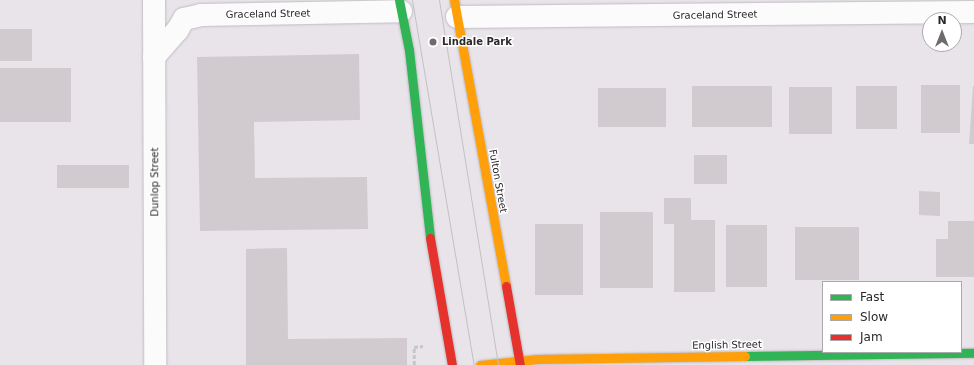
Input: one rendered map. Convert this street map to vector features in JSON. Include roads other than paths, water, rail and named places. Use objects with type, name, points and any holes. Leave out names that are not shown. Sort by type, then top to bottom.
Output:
[{"type":"main road","points":[[400,5],[408,50],[427,219],[452,365]]},
{"type":"main road","name":"Fulton Street","points":[[455,9],[520,362]]},
{"type":"main road","name":"English Street","points":[[480,365],[520,362],[974,353]]},
{"type":"street","name":"Dunlop Street","points":[[154,0],[156,365]]},
{"type":"street","name":"Graceland Street","points":[[154,57],[177,31],[184,19],[201,15],[400,5]]},
{"type":"street","name":"Graceland Street","points":[[455,9],[974,12]]},
{"type":"tram line","points":[[412,0],[474,365]]},
{"type":"tram line","points":[[439,0],[498,365]]},
{"type":"place","name":"Lindale Park","points":[[433,42]]}]
